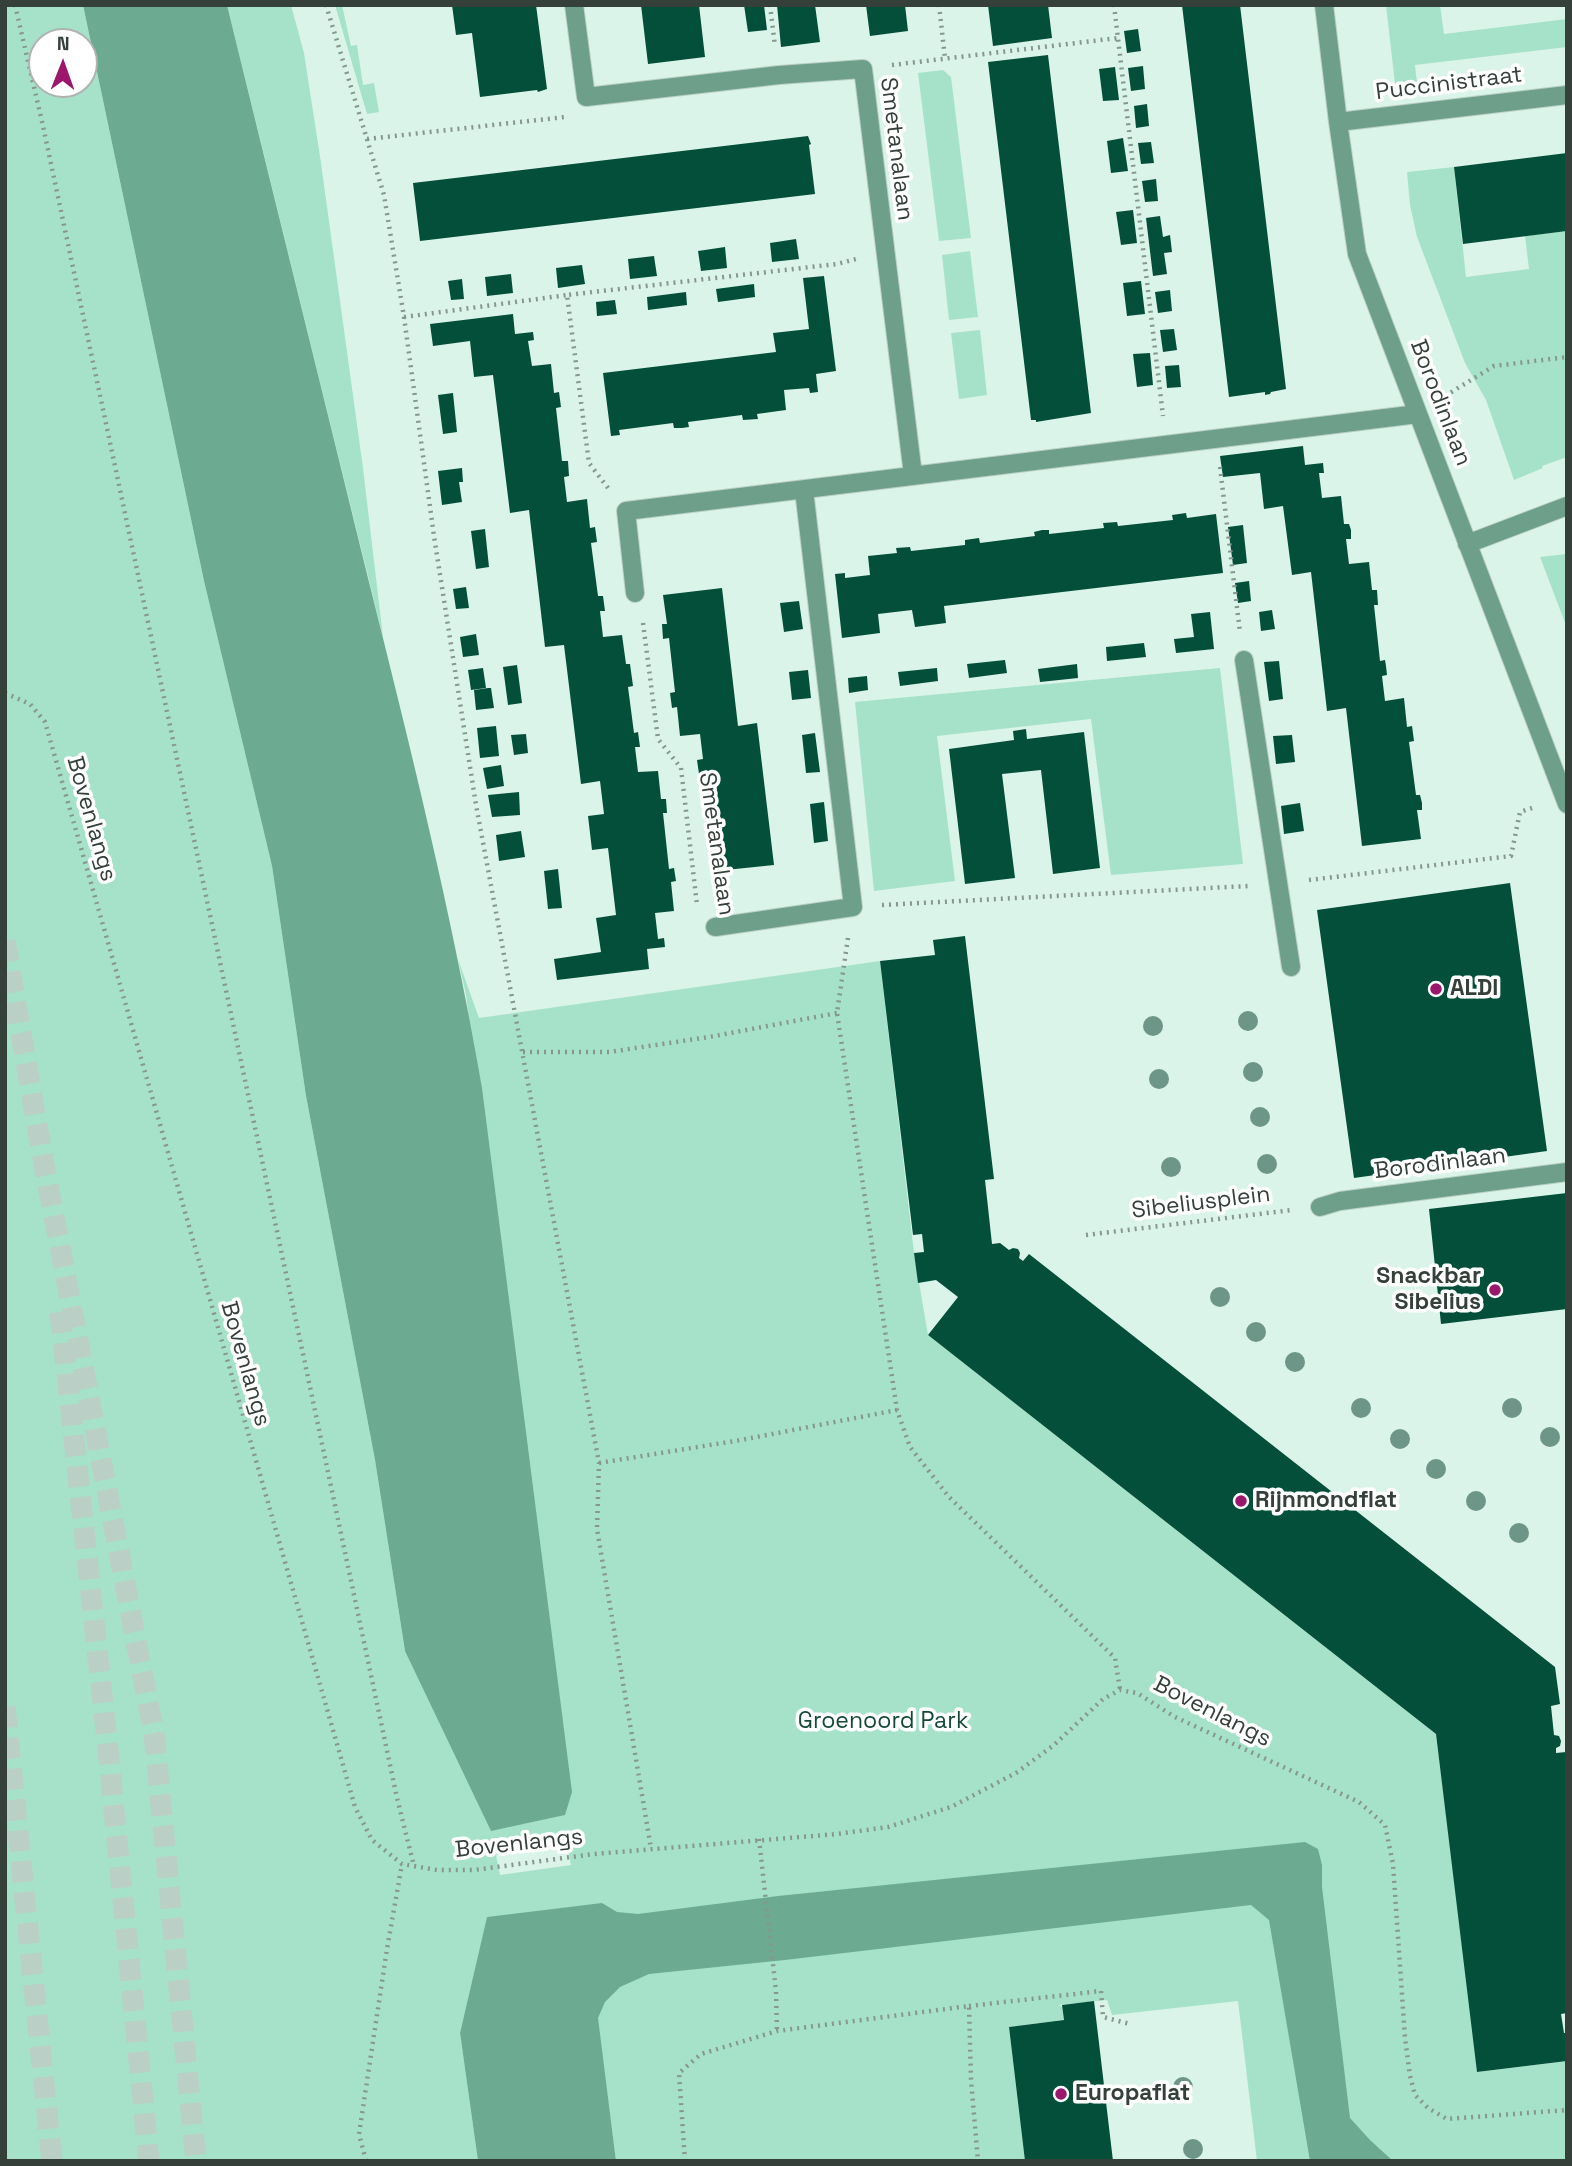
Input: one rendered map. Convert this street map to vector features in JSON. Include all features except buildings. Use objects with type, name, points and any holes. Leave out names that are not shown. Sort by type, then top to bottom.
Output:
[{"type":"street","points":[[574,5],[586,97]]},
{"type":"street","name":"Borodinlaan","points":[[1324,5],[1357,254],[1565,800]]},
{"type":"street","name":"Smetanalaan","points":[[586,97],[779,75],[863,69],[913,475]]},
{"type":"street","name":"Puccinistraat","points":[[1338,122],[1567,95]]},
{"type":"street","points":[[635,593],[626,511],[1418,414]]},
{"type":"street","points":[[804,490],[853,907]]},
{"type":"street","points":[[1467,544],[1567,506]]},
{"type":"street","points":[[1244,660],[1291,967]]},
{"type":"street","name":"Smetanalaan","points":[[715,927],[853,907]]},
{"type":"street","name":"Borodinlaan","points":[[1320,1207],[1340,1201],[1567,1172]]},
{"type":"path","points":[[15,5],[46,139],[397,1798],[414,1866]]},
{"type":"path","points":[[327,5],[384,195],[469,765],[599,1463],[597,1529],[651,1848]]},
{"type":"path","points":[[770,5],[779,75]]},
{"type":"path","points":[[939,5],[945,58]]},
{"type":"path","points":[[1114,5],[1167,445]]},
{"type":"path","points":[[863,69],[1118,38]]},
{"type":"path","points":[[368,139],[570,116],[586,97]]},
{"type":"path","points":[[404,317],[837,264],[884,252]]},
{"type":"path","points":[[567,295],[589,463],[626,511]]},
{"type":"path","points":[[1418,414],[1494,366],[1567,357]]},
{"type":"path","points":[[1216,439],[1244,660]]},
{"type":"path","name":"Smetanalaan","points":[[635,593],[646,631],[658,738],[681,768],[700,929],[715,927]]},
{"type":"path","name":"Bovenlangs","points":[[5,693],[30,704],[45,722],[355,1807],[372,1840],[402,1864],[437,1870],[474,1870],[651,1848],[888,1828],[951,1807],[1016,1773],[1054,1745],[1103,1699],[1120,1690],[1137,1693],[1175,1717],[1359,1802],[1385,1825],[1392,1864],[1410,2076],[1415,2095],[1428,2108],[1447,2119],[1567,2110]]},
{"type":"path","points":[[1120,1690],[1115,1658],[949,1497],[910,1447],[897,1410],[837,1013],[853,907],[1277,884],[1511,856],[1520,812],[1565,800]]},
{"type":"path","points":[[523,1052],[609,1052],[837,1013]]},
{"type":"path","name":"Sibeliusplein","points":[[1086,1235],[1320,1207]]},
{"type":"path","points":[[599,1463],[741,1440],[897,1410]]},
{"type":"path","points":[[759,1839],[776,1991],[777,2031]]},
{"type":"path","points":[[366,2161],[359,2134],[402,1864]]},
{"type":"path","points":[[685,2161],[679,2073],[701,2054],[777,2031],[1101,1991],[1103,2017],[1130,2024]]},
{"type":"path","points":[[968,2007],[978,2161]]},
{"type":"green space","name":"Groenoord Park","points":[[5,5],[83,5],[88,28],[28,28],[28,98],[98,98],[98,76],[204,581],[272,866],[306,1096],[375,1460],[405,1651],[523,1824],[563,1815],[466,995],[458,959],[479,1018],[880,961],[914,1253],[928,1335],[1436,1734],[1478,2072],[1567,2061],[1567,2161],[1257,2161],[1238,2001],[1112,2015],[1107,2000],[1059,2005],[1062,2007],[1064,2020],[1009,2027],[1025,2161],[616,2161],[578,1906],[487,1918],[460,2033],[478,2161],[5,2161]],"holes":[[[567,1846],[571,1865],[500,1875],[496,1855]]]},
{"type":"green space","points":[[227,5],[291,5],[304,53],[363,468],[383,637]]},
{"type":"green space","points":[[335,5],[342,5],[351,46],[357,45],[363,85],[374,83],[379,112],[367,114]]},
{"type":"green space","points":[[1386,5],[1440,5],[1444,34],[1567,19],[1567,47],[1415,65],[1417,83],[1395,84]]},
{"type":"green space","points":[[943,70],[951,77],[971,238],[939,241],[918,73]]},
{"type":"green space","points":[[1454,167],[1466,277],[1529,269],[1525,236],[1567,231],[1567,457],[1514,480],[1486,400],[1465,363],[1417,237],[1410,205],[1407,172]]},
{"type":"green space","points":[[970,251],[978,317],[949,320],[942,255]]},
{"type":"green space","points":[[980,330],[987,395],[959,399],[951,333]]},
{"type":"green space","points":[[1567,554],[1567,628],[1540,557]]},
{"type":"green space","points":[[1220,668],[1243,864],[1111,875],[1091,719],[937,736],[955,881],[874,891],[855,702]]},
{"type":"shaded area","points":[[83,5],[227,5],[414,763],[470,1023],[482,1088],[572,1792],[565,1815],[491,1831],[405,1651],[375,1460],[306,1096],[272,866],[204,581],[98,76],[98,28],[88,28]]},
{"type":"shaded area","points":[[1305,1842],[1318,1849],[1322,1865],[1322,1887],[1350,2118],[1393,2161],[1310,2161],[1269,1920],[1251,1905],[649,1974],[620,1987],[605,2002],[598,2018],[616,2161],[478,2161],[460,2033],[487,1917],[602,1903],[617,1912],[638,1914],[778,1896]]},
{"type":"tunnel","points":[[5,941],[42,1154],[154,1734],[196,2161]]},
{"type":"tunnel","points":[[60,1312],[107,1740],[149,2161]]},
{"type":"tunnel","points":[[5,1707],[52,2161]]},
{"type":"place","name":"ALDI","points":[[1436,989]]},
{"type":"place","name":"Snackbar Sibelius","points":[[1495,1290]]},
{"type":"place","name":"Rijnmondflat","points":[[1241,1501]]},
{"type":"place","name":"Europaflat","points":[[1061,2094]]}]
